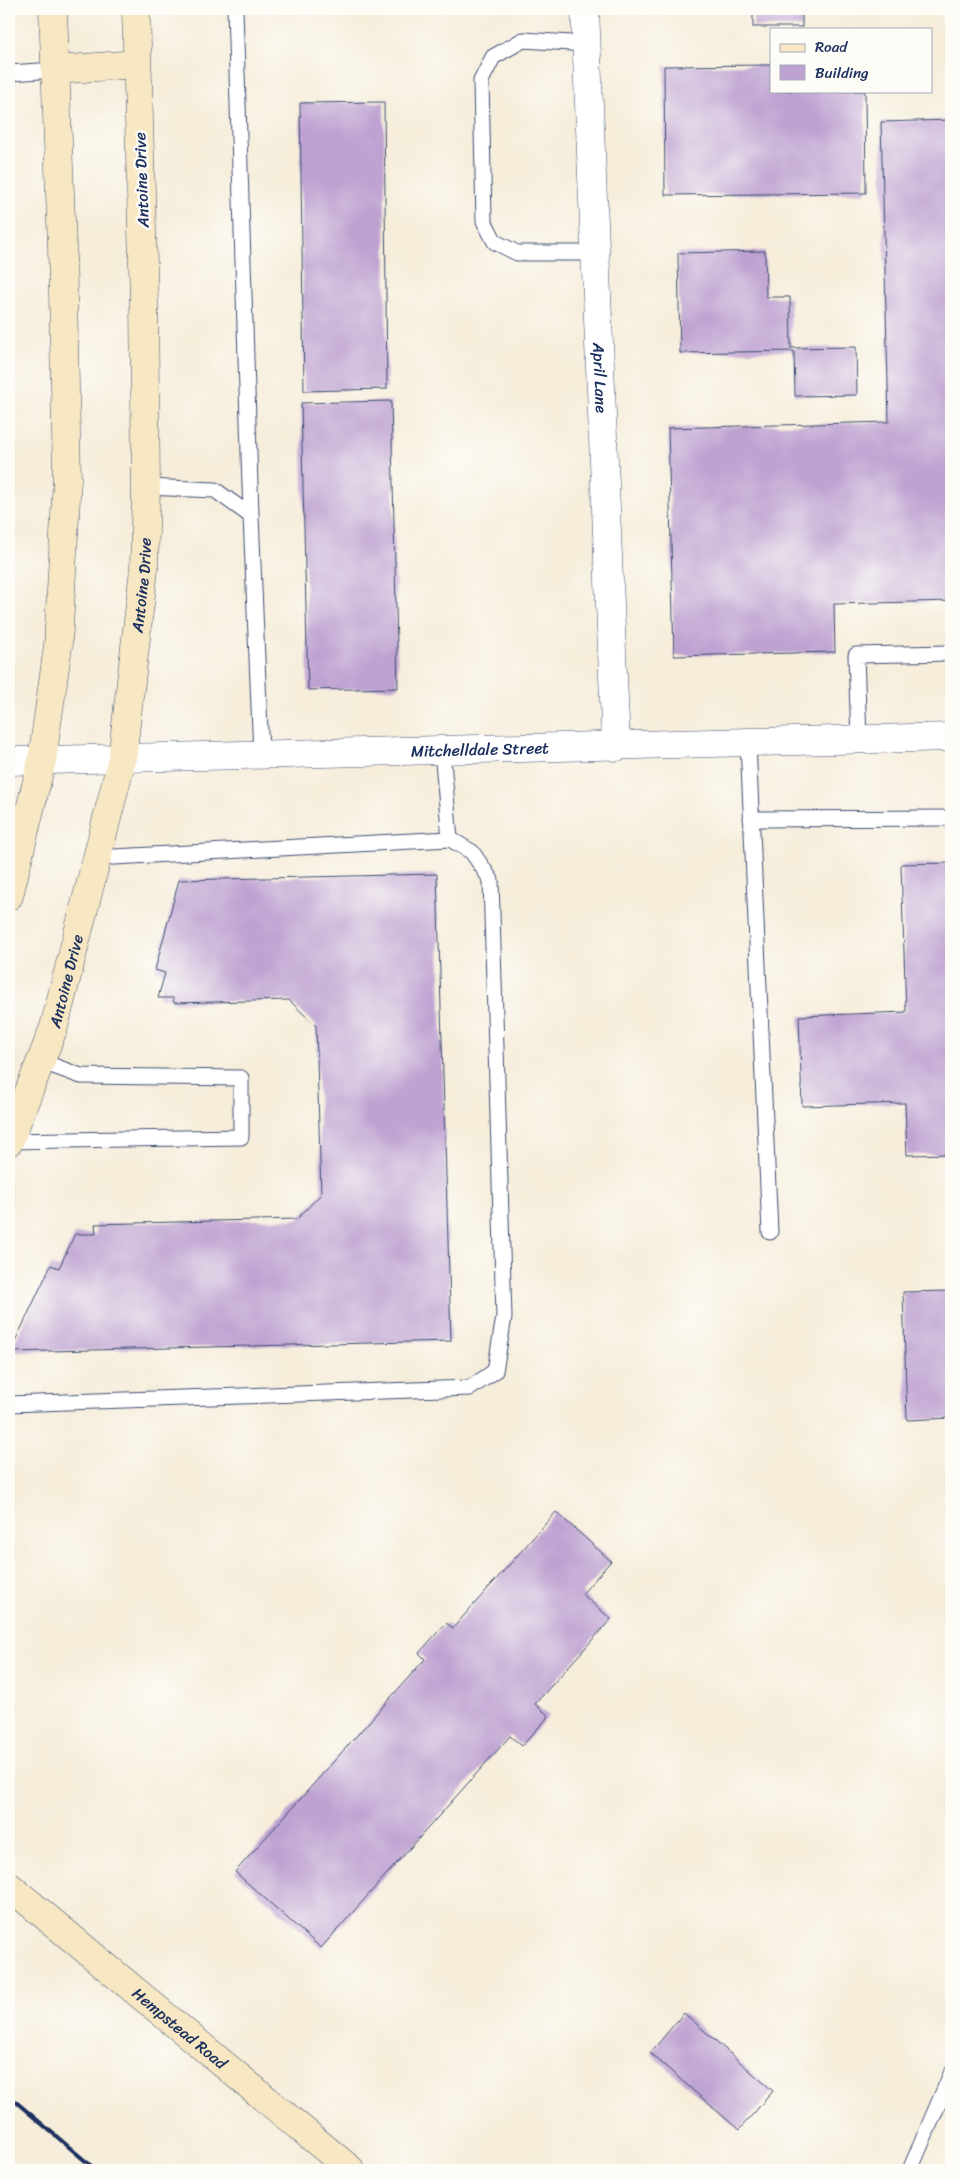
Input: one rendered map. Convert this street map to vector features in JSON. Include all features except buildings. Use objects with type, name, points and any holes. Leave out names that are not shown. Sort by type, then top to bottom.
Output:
[{"type":"main road","points":[[9,896],[42,760],[58,646],[67,479],[53,9]]},
{"type":"main road","name":"Antoine Drive","points":[[9,1142],[54,1027],[122,759],[144,569],[146,487],[144,302],[136,9]]},
{"type":"main road","points":[[56,70],[137,64]]},
{"type":"main road","name":"Hempstead Road","points":[[9,1886],[351,2170]]},
{"type":"street","name":"April Lane","points":[[585,9],[616,747]]},
{"type":"street","name":"Mitchelldale Street","points":[[9,761],[951,737]]},
{"type":"lane","points":[[235,9],[251,516],[261,754]]},
{"type":"lane","points":[[587,44],[523,40],[493,57],[481,81],[484,221],[494,242],[517,252],[596,252]]},
{"type":"lane","points":[[9,73],[56,70]]},
{"type":"lane","points":[[146,487],[215,490],[251,516]]},
{"type":"lane","points":[[859,740],[856,655],[951,653]]},
{"type":"lane","points":[[748,743],[770,1232]]},
{"type":"lane","points":[[442,751],[450,839]]},
{"type":"lane","points":[[751,819],[951,818]]},
{"type":"lane","points":[[9,1404],[470,1388],[494,1371],[504,1316],[491,880],[472,852],[450,839],[96,858]]},
{"type":"lane","points":[[9,1142],[241,1137],[241,1078],[81,1076],[40,1061]]},
{"type":"lane","points":[[910,2170],[951,2074]]},
{"type":"railway","points":[[9,2096],[96,2170]]}]
